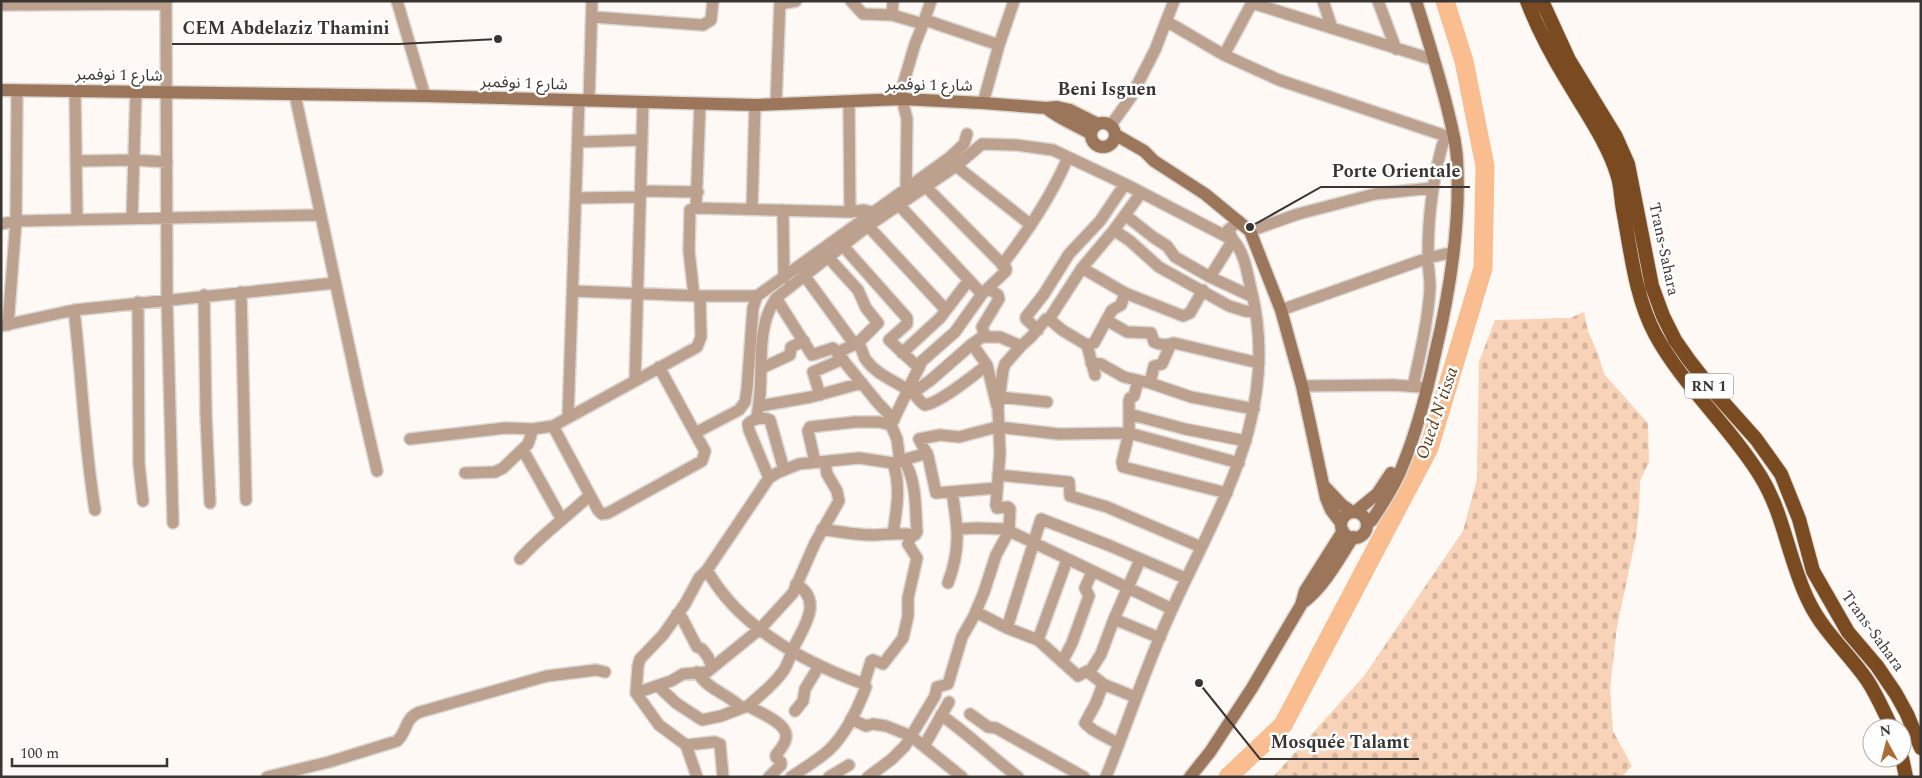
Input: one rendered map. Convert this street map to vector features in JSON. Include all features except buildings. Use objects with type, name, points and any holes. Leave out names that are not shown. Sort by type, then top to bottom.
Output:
[{"type":"highway","name":"Trans-Sahara","points":[[1526,1],[1546,47],[1594,124],[1618,178],[1636,282],[1644,312],[1674,363],[1760,475],[1770,493],[1810,606],[1868,681],[1887,718]]},
{"type":"highway","name":"Trans-Sahara","points":[[1542,1],[1569,60],[1616,137],[1628,164],[1652,286],[1663,316],[1675,340],[1714,392],[1756,439],[1781,474],[1799,519],[1812,571],[1848,632],[1877,666],[1896,694],[1908,714],[1921,748]]},
{"type":"main road","points":[[1113,134],[1108,147],[1100,147],[1093,142],[1094,129],[1104,123],[1113,134],[1147,160],[1154,161],[1205,194],[1250,232],[1281,310],[1302,386],[1323,484],[1331,510],[1346,531],[1361,535],[1394,485],[1408,451],[1428,387],[1442,324],[1454,252],[1458,201],[1457,158],[1450,137],[1434,60],[1416,1]]},
{"type":"main road","name":"شارع 1 نوفمبر","points":[[1,90],[425,96],[755,105],[902,100],[1046,108],[1054,114],[1094,129]]},
{"type":"main road","points":[[1346,531],[1344,516],[1353,512],[1377,494],[1398,462],[1408,451]]},
{"type":"main road","points":[[1323,484],[1342,505],[1364,516],[1367,524]]},
{"type":"main road","points":[[1190,777],[1210,752],[1247,696],[1301,605],[1305,591],[1332,546],[1346,531]]},
{"type":"street","points":[[396,1],[425,96]]},
{"type":"street","points":[[568,417],[578,142],[593,17],[592,1]]},
{"type":"street","points":[[593,17],[703,25],[711,20],[713,1]]},
{"type":"street","points":[[776,103],[780,3],[796,1]]},
{"type":"street","points":[[851,1],[863,14],[892,14],[999,45]]},
{"type":"street","points":[[892,14],[893,1]]},
{"type":"street","points":[[906,188],[906,119],[902,100],[903,81],[931,1]]},
{"type":"street","points":[[983,103],[999,45],[1014,1]]},
{"type":"street","points":[[1113,134],[1155,50],[1174,1]]},
{"type":"street","points":[[1323,1],[1332,28]]},
{"type":"street","points":[[1378,1],[1396,49]]},
{"type":"street","points":[[1,5],[166,2],[167,299],[173,524]]},
{"type":"street","points":[[1224,55],[1253,2],[1434,60]]},
{"type":"street","points":[[1166,21],[1224,55],[1279,80],[1450,137],[1432,188],[1427,314],[1413,386]]},
{"type":"street","points":[[75,90],[77,220]]},
{"type":"street","points":[[17,91],[16,221],[5,326],[74,310],[335,282]]},
{"type":"street","points":[[132,219],[136,92]]},
{"type":"street","points":[[296,95],[377,471]]},
{"type":"street","points":[[635,381],[643,102]]},
{"type":"street","points":[[849,102],[850,212]]},
{"type":"street","points":[[696,208],[700,104]]},
{"type":"street","points":[[752,209],[755,105]]},
{"type":"street","points":[[573,291],[697,296],[757,296],[959,151],[964,144],[967,134]]},
{"type":"street","points":[[578,142],[642,140]]},
{"type":"street","points":[[756,419],[760,406],[764,325],[769,308],[776,298],[804,274],[868,226],[956,166],[976,148],[984,144],[1042,147],[1053,150],[1125,184],[1233,240]]},
{"type":"street","points":[[1002,265],[1054,188],[1068,157]]},
{"type":"street","points":[[77,161],[133,160],[167,162]]},
{"type":"street","points":[[956,166],[1031,224]]},
{"type":"street","points":[[1038,330],[1026,317],[1044,294],[1069,254],[1100,221],[1125,184]]},
{"type":"street","points":[[892,422],[911,391],[922,361],[944,343],[964,321],[985,291],[1006,272],[1006,269],[926,187]]},
{"type":"street","points":[[1250,232],[1298,214],[1365,196],[1432,188]]},
{"type":"street","points":[[577,198],[698,192]]},
{"type":"street","points":[[868,777],[900,753],[935,696],[937,687],[948,684],[962,637],[976,612],[996,556],[1010,531],[1011,511],[1008,507],[996,507],[1000,448],[997,427],[999,421],[998,402],[1005,364],[1031,338],[1046,319],[1049,319],[1082,268],[1114,230],[1141,193]]},
{"type":"street","points":[[898,204],[969,280],[985,291],[998,295],[999,299],[982,327],[985,336]]},
{"type":"street","points":[[410,439],[505,428],[533,429],[553,426],[699,344],[701,333],[689,251],[690,210],[696,208],[850,212],[864,210],[872,212]]},
{"type":"street","points":[[783,210],[784,278]]},
{"type":"street","points":[[1125,215],[1168,246],[1172,255],[1210,277],[1253,297]]},
{"type":"street","points":[[1,224],[16,221],[321,216]]},
{"type":"street","points":[[1106,777],[1135,697],[1185,578],[1227,493],[1246,441],[1254,409],[1258,363],[1253,297],[1242,257],[1228,230],[1239,221]]},
{"type":"street","points":[[868,226],[946,310]]},
{"type":"street","points":[[1114,230],[1130,241],[1159,267],[1238,310],[1255,312]]},
{"type":"street","points":[[1210,277],[1233,240]]},
{"type":"street","points":[[843,246],[908,318],[907,324],[889,340],[920,368]]},
{"type":"street","points":[[1281,310],[1428,258],[1454,252]]},
{"type":"street","points":[[820,395],[814,372],[856,344],[876,326],[877,321],[866,308],[858,290],[828,257]]},
{"type":"street","points":[[1082,268],[1125,293],[1185,316],[1190,313],[1203,290]]},
{"type":"street","points":[[804,274],[856,344],[864,351],[865,359],[889,380],[911,391],[922,403],[929,404],[987,365]]},
{"type":"street","points":[[902,353],[946,310],[969,280]]},
{"type":"street","points":[[241,292],[246,500]]},
{"type":"street","points":[[1087,345],[1094,343],[1114,309],[1121,305],[1125,293]]},
{"type":"street","points":[[204,295],[210,503]]},
{"type":"street","points":[[695,433],[739,410],[745,402],[753,308],[757,296]]},
{"type":"street","points":[[776,298],[812,355],[833,348],[892,422],[897,439],[899,462],[898,500],[893,533]]},
{"type":"street","points":[[138,302],[139,464],[143,501]]},
{"type":"street","points":[[74,310],[80,364],[84,432],[95,510]]},
{"type":"street","points":[[1049,319],[1062,330],[1087,345],[1095,374]]},
{"type":"street","points":[[1108,321],[1127,332],[1151,333],[1154,343],[1170,346],[1174,344],[1258,363]]},
{"type":"street","points":[[911,391],[932,379],[972,344],[985,336],[1000,337],[1021,346]]},
{"type":"street","points":[[762,368],[790,355],[791,347],[804,342]]},
{"type":"street","points":[[972,344],[987,365],[993,395],[998,402]]},
{"type":"street","points":[[1150,383],[1154,366],[1162,364],[1170,346]]},
{"type":"street","points":[[1091,363],[1101,364],[1124,377],[1150,383],[1191,397],[1254,409]]},
{"type":"street","points":[[553,426],[600,513],[608,513],[700,462],[704,459],[705,450],[659,367]]},
{"type":"street","points":[[1138,380],[1134,396],[1129,401],[1128,433],[1122,462],[1124,468],[1227,493]]},
{"type":"street","points":[[760,406],[820,395],[862,384]]},
{"type":"street","points":[[1302,386],[1428,387]]},
{"type":"street","points":[[998,402],[1046,402]]},
{"type":"street","points":[[1129,414],[1184,429],[1246,441]]},
{"type":"street","points":[[769,478],[748,426],[750,421],[767,419],[771,422],[784,470]]},
{"type":"street","points":[[636,693],[658,686],[683,674],[707,672],[760,630],[786,602],[822,529],[839,501],[837,491],[820,462],[808,431],[810,427],[855,422],[892,422]]},
{"type":"street","points":[[997,488],[939,494],[935,492],[927,453],[918,441],[920,438],[940,435],[959,437],[997,427],[1059,434],[1128,433],[1239,462]]},
{"type":"street","points":[[465,473],[495,472],[502,468],[528,444],[533,429]]},
{"type":"street","points":[[523,450],[562,520]]},
{"type":"street","points":[[697,777],[686,745],[659,724],[636,693],[640,659],[663,635],[685,604],[699,578],[707,570],[769,478],[799,464],[859,458],[899,462],[927,453]]},
{"type":"street","points":[[791,777],[837,742],[866,688],[864,684],[871,661],[883,664],[903,638],[908,616],[908,598],[917,558],[908,544],[912,535],[917,532],[915,498],[911,474],[899,462]]},
{"type":"street","points":[[998,475],[1069,482],[1070,496],[1107,507],[1201,547]]},
{"type":"street","points":[[948,583],[956,558],[958,529],[952,492]]},
{"type":"street","points":[[520,559],[537,540],[590,496]]},
{"type":"street","points":[[1007,628],[1039,521],[1042,519],[1185,578]]},
{"type":"street","points":[[958,529],[988,528],[1010,531],[1033,544],[1172,609]]},
{"type":"street","points":[[822,529],[856,534],[893,533],[912,535]]},
{"type":"street","points":[[1038,640],[1067,560]]},
{"type":"street","points":[[1090,673],[1101,654],[1140,560]]},
{"type":"street","points":[[707,570],[717,588],[728,602],[760,630],[819,666],[864,684]]},
{"type":"street","points":[[1062,662],[1072,643],[1089,596],[1085,588],[1092,572]]},
{"type":"street","points":[[658,686],[676,702],[702,720],[721,716],[745,707],[784,670],[792,650],[808,621],[810,614],[808,599],[802,588],[796,584]]},
{"type":"street","points":[[976,612],[1007,628],[1038,640],[1078,676],[1085,670],[1103,684],[1135,697]]},
{"type":"street","points":[[677,614],[682,618],[697,647],[702,649],[708,657],[712,668]]},
{"type":"street","points":[[1114,619],[1160,638]]},
{"type":"street","points":[[795,711],[803,701],[805,689],[819,666]]},
{"type":"street","points":[[267,777],[329,762],[397,741],[402,736],[413,714],[547,676],[596,670],[606,672]]},
{"type":"street","points":[[697,672],[707,685],[745,707],[781,724],[786,734],[786,740],[776,755],[781,765],[769,777]]},
{"type":"street","points":[[1103,684],[1096,703],[1085,720],[1085,724],[1119,744]]},
{"type":"street","points":[[924,746],[949,702]]},
{"type":"street","points":[[970,714],[988,727],[996,728],[1084,777]]},
{"type":"street","points":[[942,715],[1018,777]]},
{"type":"street","points":[[851,719],[866,726],[873,724],[886,726],[911,736],[954,774]]},
{"type":"street","points":[[686,745],[718,743],[721,747],[723,777]]},
{"type":"street","points":[[829,777],[849,765]]},
{"type":"green space","points":[[1584,312],[1588,331],[1604,374],[1648,423],[1649,462],[1640,481],[1636,537],[1617,627],[1610,688],[1613,731],[1632,766],[1622,777],[1273,777],[1364,676],[1463,531],[1477,479],[1479,362],[1495,320],[1570,318]]},
{"type":"waterway","name":"Oued N'tissa","points":[[1228,777],[1283,725],[1429,448],[1483,268],[1485,166],[1464,61],[1445,1]]},
{"type":"place","name":"CEM Abdelaziz Thamini","points":[[498,39]]},
{"type":"place","name":"Porte Orientale","points":[[1250,227]]},
{"type":"place","name":"Mosquée Talamt","points":[[1199,683]]},
{"type":"district","name":"Beni Isguen","points":[[1107,89]]}]
